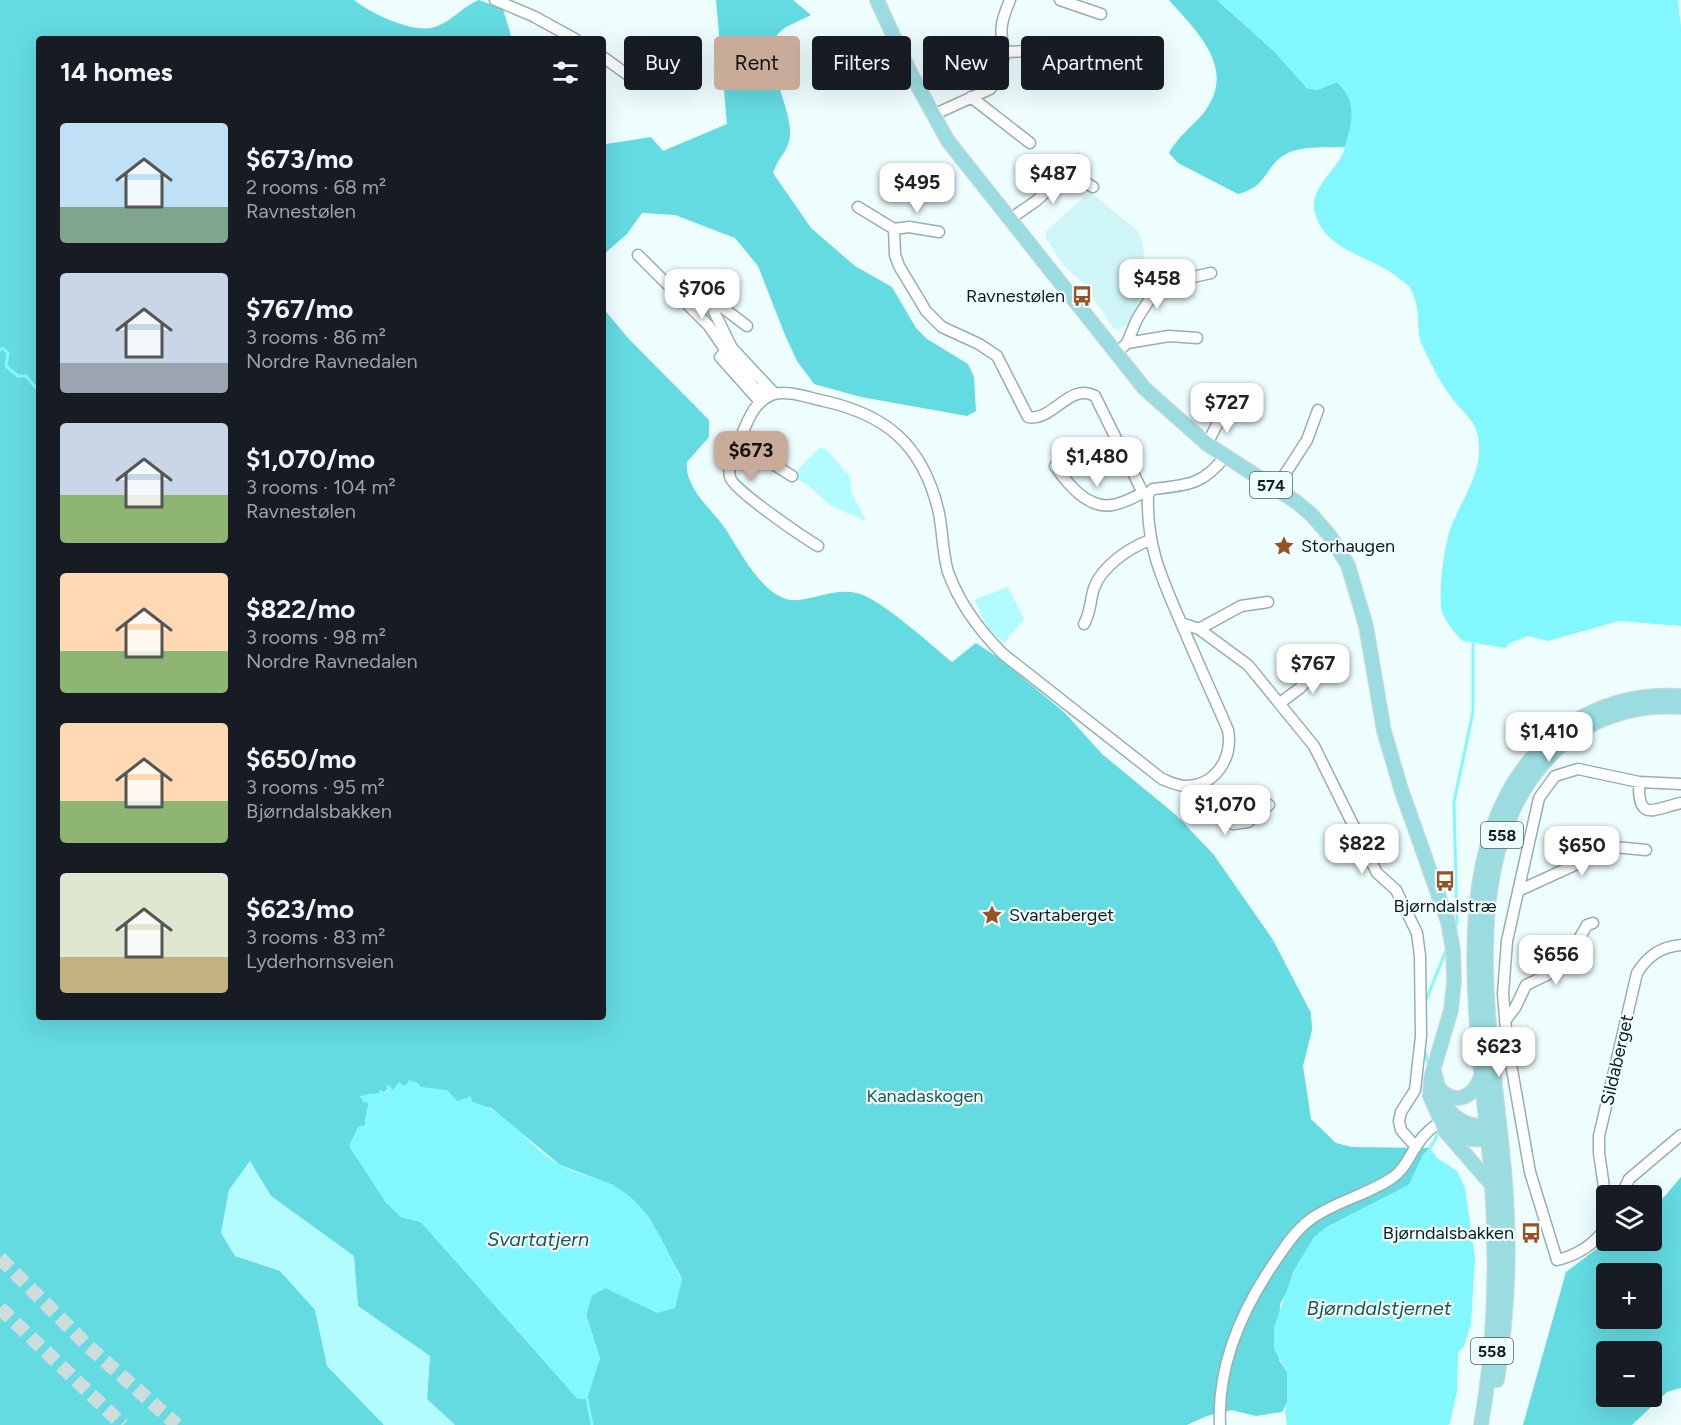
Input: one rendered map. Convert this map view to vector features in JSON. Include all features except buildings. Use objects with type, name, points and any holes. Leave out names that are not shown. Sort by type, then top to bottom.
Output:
[{"type":"main road","name":"574","points":[[879,1],[933,115],[948,141],[1116,354],[1160,404],[1207,444],[1276,488],[1311,514],[1330,536],[1348,565],[1359,597],[1384,731],[1401,789],[1448,922],[1453,950],[1454,981],[1451,1010],[1431,1078],[1430,1096],[1492,1185]]},
{"type":"main road","name":"558","points":[[1489,1425],[1501,1356],[1507,1286],[1508,1235],[1482,1071],[1475,971],[1475,926],[1488,842],[1508,791],[1540,749],[1584,716],[1616,702],[1640,697],[1681,696]]},
{"type":"main road","name":"558","points":[[1481,1425],[1496,1305],[1485,935],[1490,885],[1506,825],[1536,771],[1563,743],[1580,731],[1626,711],[1655,707],[1681,707]]},
{"type":"main road","name":"574","points":[[1434,1069],[1446,1118]]},
{"type":"main road","points":[[1438,1088],[1454,1099],[1466,1098],[1476,1088],[1482,1071]]},
{"type":"main road","points":[[1446,1118],[1463,1137],[1492,1133]]},
{"type":"street","points":[[495,0],[569,36]]},
{"type":"street","points":[[1001,36],[1001,22],[1010,0]]},
{"type":"street","points":[[1060,0],[1101,14]]},
{"type":"street","points":[[606,59],[624,72]]},
{"type":"street","points":[[933,115],[988,90]]},
{"type":"street","points":[[971,97],[1030,143]]},
{"type":"street","points":[[1010,219],[1036,201],[1078,160]]},
{"type":"street","points":[[1067,172],[1093,187]]},
{"type":"street","points":[[858,207],[894,229],[909,227],[939,232]]},
{"type":"street","points":[[729,350],[720,357],[768,397],[796,395],[856,409],[883,421],[903,440],[917,456],[928,478],[938,509],[947,569],[958,595],[980,631],[1003,654],[1162,779],[1182,786],[1197,785],[1219,771],[1227,758],[1230,743],[1228,730],[1164,588],[1150,540],[1146,493],[1095,396],[1087,392],[1078,392],[1041,415],[1028,417],[996,356],[988,348],[950,332],[935,321],[899,266],[895,255],[894,229]]},
{"type":"street","points":[[638,255],[709,326],[768,397]]},
{"type":"street","points":[[1116,354],[1127,343],[1147,299],[1153,294],[1193,277],[1211,273]]},
{"type":"street","points":[[729,350],[706,295],[747,326]]},
{"type":"street","points":[[1127,343],[1159,336],[1197,338]]},
{"type":"street","points":[[768,397],[738,442],[730,465],[730,478],[734,486],[818,546]]},
{"type":"street","points":[[1276,488],[1307,440],[1318,410]]},
{"type":"street","points":[[1207,444],[1223,412]]},
{"type":"street","points":[[738,442],[792,476]]},
{"type":"street","points":[[1054,465],[1068,484],[1088,499],[1102,505],[1113,505],[1153,489],[1199,482],[1209,476],[1225,456]]},
{"type":"street","points":[[1084,624],[1089,616],[1094,587],[1103,573],[1126,551],[1150,540]]},
{"type":"street","points":[[1199,629],[1241,606],[1268,602]]},
{"type":"street","points":[[1181,623],[1199,629],[1248,665],[1314,746],[1377,873],[1396,890],[1417,933],[1420,949],[1421,1036],[1414,1090],[1401,1112],[1399,1121],[1401,1130],[1416,1147]]},
{"type":"street","points":[[1280,702],[1300,688],[1324,662]]},
{"type":"street","points":[[1596,1238],[1590,1246],[1572,1256],[1557,1260],[1530,1172],[1505,1020],[1504,963],[1539,798],[1555,776],[1578,769],[1639,782],[1681,784]]},
{"type":"street","points":[[1639,782],[1638,798],[1641,806],[1647,810],[1655,812],[1681,803]]},
{"type":"street","points":[[1197,785],[1205,799],[1233,824],[1248,822],[1269,806]]},
{"type":"street","points":[[1518,891],[1614,847],[1646,850]]},
{"type":"street","points":[[1505,1020],[1515,1008],[1526,985],[1547,975],[1579,939],[1587,925],[1593,923]]},
{"type":"street","name":"Sildaberget","points":[[1604,1185],[1599,1136],[1637,973],[1654,953],[1681,945]]},
{"type":"street","points":[[1220,1425],[1223,1375],[1239,1325],[1259,1285],[1288,1241],[1300,1228],[1323,1212],[1393,1177],[1402,1169],[1428,1131],[1446,1118]]},
{"type":"street","points":[[1626,1185],[1629,1179],[1681,1135]]},
{"type":"shaded area","points":[[1090,192],[1138,231],[1143,243],[1144,255],[1138,308],[1128,324],[1119,330],[1114,329],[1084,284],[1063,265],[1046,238],[1046,231]]},
{"type":"shaded area","points":[[686,285],[700,292],[724,337],[678,293]]},
{"type":"shaded area","points":[[820,447],[827,450],[850,477],[851,492],[866,521],[831,506],[809,486],[792,476]]},
{"type":"shaded area","points":[[1008,587],[1024,619],[1004,643],[988,628],[974,600]]},
{"type":"shaded area","points":[[250,1161],[271,1196],[354,1256],[358,1306],[430,1356],[427,1399],[455,1425],[384,1425],[327,1366],[315,1310],[280,1271],[235,1256],[221,1233],[229,1190]]},
{"type":"green space","name":"Kanadaskogen","points":[[0,0],[354,0],[402,24],[431,28],[479,0],[503,9],[511,36],[36,36],[36,1020],[606,1020],[606,312],[628,338],[709,420],[709,437],[687,462],[689,479],[698,496],[722,524],[760,580],[781,597],[792,600],[842,592],[851,592],[870,598],[894,614],[952,662],[976,643],[996,656],[1064,712],[1102,754],[1176,815],[1214,855],[1273,940],[1311,1013],[1312,1030],[1303,1066],[1311,1119],[1336,1143],[1352,1147],[1430,1148],[1423,1155],[1409,1185],[1325,1228],[1293,1272],[1290,1287],[1280,1304],[1279,1360],[1287,1372],[1287,1403],[1282,1412],[1256,1416],[1231,1410],[1207,1416],[1187,1425],[455,1425],[427,1399],[430,1356],[358,1306],[354,1256],[271,1196],[250,1161],[229,1190],[221,1233],[235,1256],[280,1271],[315,1310],[327,1366],[384,1425],[0,1425]],"holes":[[[416,1082],[420,1087],[449,1094],[457,1101],[491,1108],[560,1165],[613,1185],[648,1216],[682,1279],[605,1288],[592,1295],[586,1315],[600,1359],[578,1399],[421,1222],[401,1217],[365,1121],[369,1103],[363,1100],[365,1095],[383,1093],[389,1088],[392,1090]]]},
{"type":"green space","points":[[716,0],[793,0],[811,15],[782,30],[777,36],[719,36]]},
{"type":"green space","points":[[1169,0],[1217,0],[1275,52],[1307,88],[1317,90],[1337,82],[1349,97],[1352,113],[1345,147],[1313,148],[1284,155],[1277,160],[1255,187],[1238,194],[1178,163],[1169,153],[1180,137],[1202,115],[1212,98],[1217,83],[1210,53],[1202,39]]},
{"type":"green space","points":[[724,90],[780,90],[790,136],[773,173],[811,228],[855,266],[892,287],[916,328],[927,339],[968,364],[974,377],[976,411],[967,416],[861,397],[814,384],[797,361],[758,266],[735,238],[675,215],[642,213],[627,234],[606,252],[606,144],[651,137],[663,151],[727,124]]},
{"type":"green space","points":[[1681,1177],[1681,1388],[1667,1392],[1662,1397],[1662,1341],[1596,1341],[1596,1407],[1651,1407],[1632,1425],[1523,1425],[1566,1272],[1596,1249],[1662,1251],[1662,1199]]},
{"type":"water","points":[[1217,0],[1678,0],[1681,26],[1681,626],[1619,621],[1548,641],[1528,636],[1508,644],[1506,648],[1463,641],[1451,628],[1443,616],[1441,604],[1444,559],[1450,530],[1471,485],[1478,462],[1477,431],[1446,389],[1423,347],[1420,340],[1416,302],[1409,286],[1384,268],[1337,244],[1320,225],[1315,213],[1315,197],[1343,153],[1351,124],[1350,102],[1343,88],[1337,82],[1317,90],[1307,88],[1275,52]]},
{"type":"water","name":"Svartatjern","points":[[409,1080],[418,1083],[420,1087],[447,1090],[457,1101],[471,1096],[472,1102],[497,1113],[560,1165],[606,1182],[625,1193],[646,1214],[662,1239],[682,1280],[675,1308],[657,1313],[605,1288],[592,1295],[586,1315],[600,1359],[587,1399],[578,1399],[421,1222],[401,1217],[386,1203],[349,1146],[358,1127],[365,1125],[369,1103],[363,1102],[360,1096],[379,1093],[380,1089],[384,1093],[388,1091],[386,1086],[389,1085],[393,1090],[399,1082],[405,1087]]},
{"type":"water","name":"Bjørndalstjernet","points":[[1430,1148],[1437,1158],[1457,1171],[1465,1188],[1475,1258],[1471,1324],[1464,1346],[1458,1353],[1457,1392],[1450,1423],[1448,1425],[1287,1425],[1285,1411],[1287,1372],[1274,1349],[1274,1328],[1293,1272],[1314,1237],[1325,1228],[1409,1185],[1423,1155]]},
{"type":"waterway","points":[[0,350],[3,348],[8,353],[6,366],[18,376],[26,376],[36,386]]},
{"type":"waterway","points":[[1455,928],[1457,923],[1454,802],[1473,712],[1473,644]]},
{"type":"waterway","points":[[1425,1003],[1447,948]]},
{"type":"waterway","points":[[1424,1049],[1429,1066]]},
{"type":"waterway","points":[[1430,1148],[1440,1131]]},
{"type":"waterway","points":[[587,1399],[592,1425]]},
{"type":"tunnel","points":[[0,1258],[87,1345],[177,1425]]},
{"type":"tunnel","points":[[0,1308],[123,1425]]},
{"type":"place","name":"Ravnestølen","points":[[1082,296]]},
{"type":"place","name":"Storhaugen","points":[[1284,546]]},
{"type":"place","name":"Bjørndalstræ","points":[[1445,881]]},
{"type":"place","name":"Svartaberget","points":[[992,915]]},
{"type":"place","name":"Bjørndalsbakken","points":[[1531,1233]]}]
